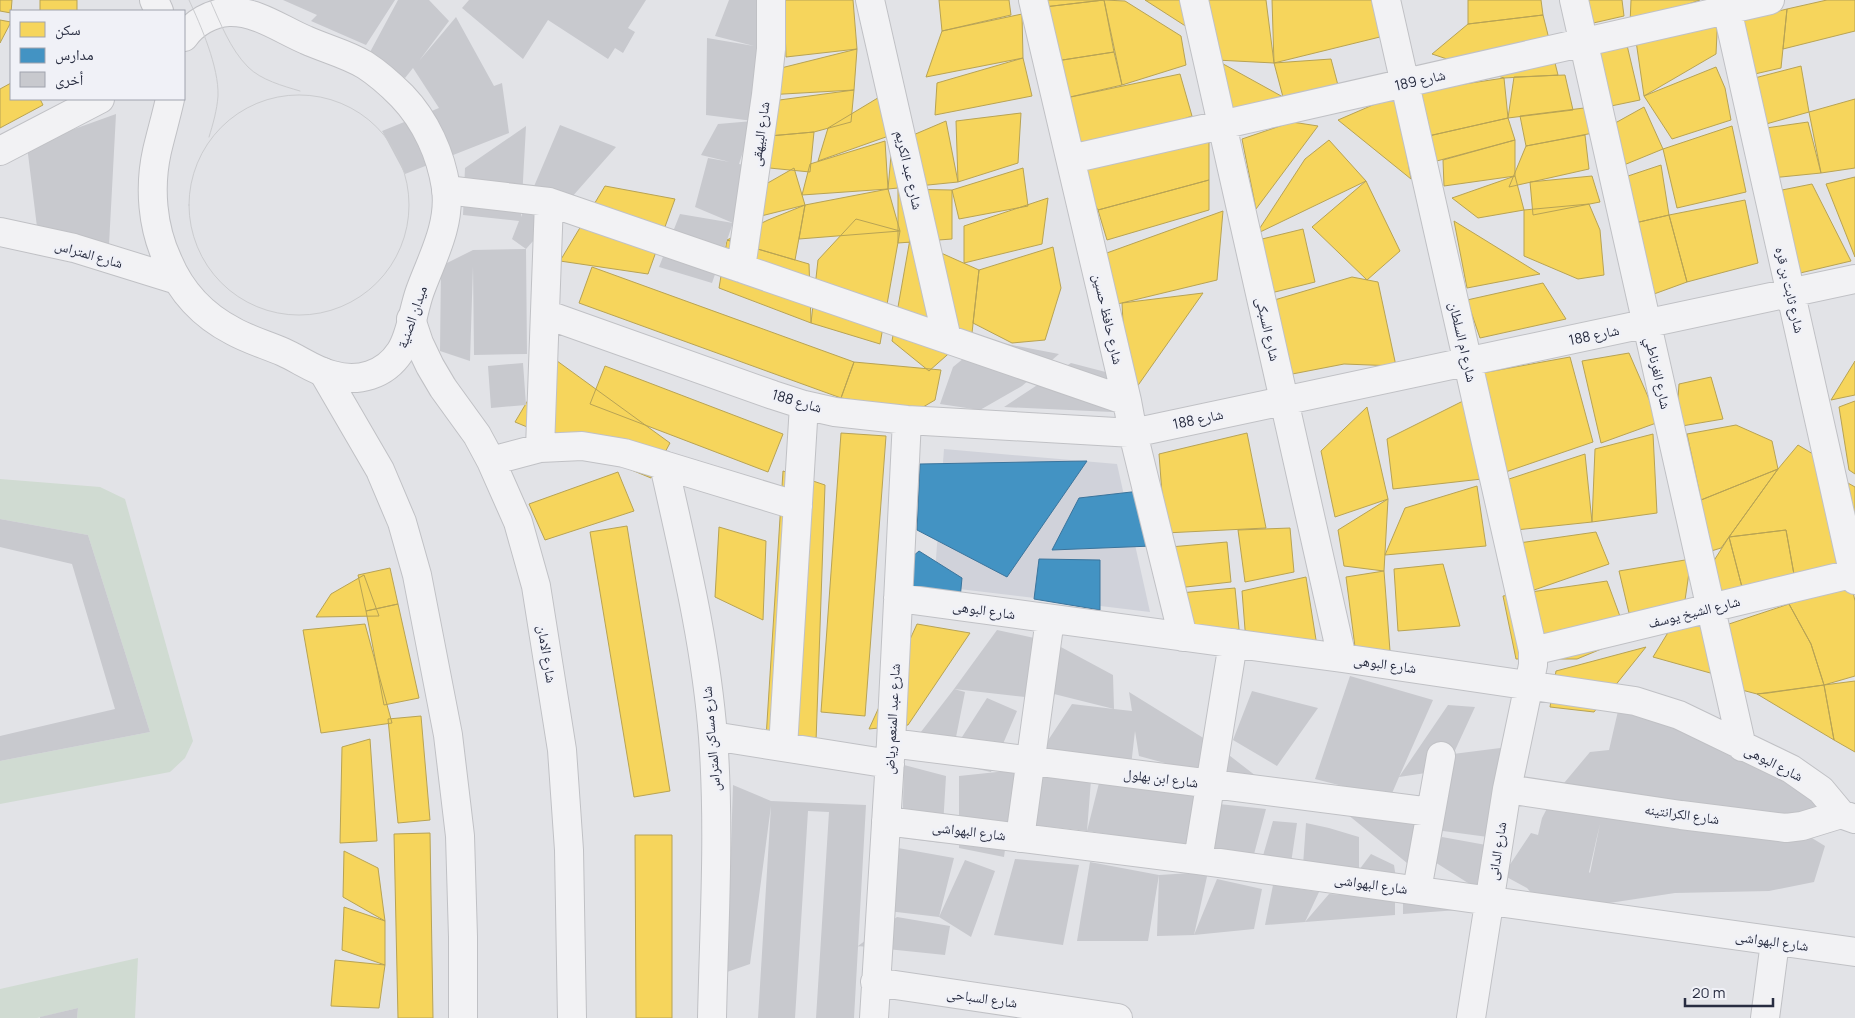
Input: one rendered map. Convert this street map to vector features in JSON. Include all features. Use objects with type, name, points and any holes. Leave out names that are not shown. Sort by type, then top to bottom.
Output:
[{"type":"street","name":"شارع البيهقى","points":[[741,268],[766,95],[771,49],[771,0]]},
{"type":"street","name":"شارع عبد الكريم","points":[[870,0],[947,339]]},
{"type":"street","name":"شارع حافظ حسين","points":[[1033,0],[1128,401],[1133,433],[1183,637]]},
{"type":"street","name":"شارع السبكى","points":[[1194,0],[1342,658]]},
{"type":"street","name":"شارع ام السلطان","points":[[1386,0],[1533,652],[1533,666],[1529,684]]},
{"type":"street","name":"شارع الغرناطي","points":[[1574,0],[1742,747]]},
{"type":"street","name":"شارع 189","points":[[1071,159],[1584,42],[1726,5],[1770,0]]},
{"type":"street","name":"شارع ثابت بن قره","points":[[1726,5],[1855,576]]},
{"type":"street","name":"ميدان الصنية","points":[[170,100],[153,174],[152,196],[160,240],[167,260],[177,280],[193,301],[213,319],[235,332],[323,372],[348,378],[361,378],[381,371],[396,357],[403,347],[421,288],[442,236],[446,213],[446,190],[441,165],[432,141],[420,119],[404,98],[386,80],[366,66],[263,19],[242,6],[228,12],[212,15],[198,22],[185,36]]},
{"type":"street","points":[[0,151],[98,100]]},
{"type":"street","points":[[446,190],[549,202],[1128,401]]},
{"type":"street","points":[[540,448],[549,202]]},
{"type":"street","name":"شارع المتراس","points":[[0,232],[74,248],[177,280]]},
{"type":"street","name":"شارع 188","points":[[545,314],[804,405],[835,412],[907,420],[1133,433],[1855,279]]},
{"type":"street","name":"شارع الامان","points":[[411,320],[419,343],[442,388],[477,435],[491,461],[518,522],[536,586],[562,750],[570,850],[572,1018]]},
{"type":"street","points":[[323,372],[380,470],[402,522],[417,575],[448,735],[460,836],[463,1018]]},
{"type":"street","points":[[783,747],[804,405]]},
{"type":"street","name":"شارع عبد المنعم رياض","points":[[874,1018],[891,753],[907,420]]},
{"type":"street","points":[[491,461],[540,448],[582,446],[624,453],[798,506]]},
{"type":"street","name":"شارع مساكن المتراس","points":[[664,465],[695,604],[706,672],[713,736],[716,804],[712,1018]]},
{"type":"street","name":"شارع الشيخ يوسف","points":[[1533,652],[1710,608],[1855,576]]},
{"type":"street","name":"شارع البوهى","points":[[898,598],[1529,684],[1635,701],[1679,715],[1790,769],[1821,790],[1848,817]]},
{"type":"street","points":[[1020,838],[1050,619]]},
{"type":"street","points":[[1198,860],[1233,643]]},
{"type":"street","name":"شارع الدانى","points":[[1471,1018],[1507,789],[1529,684]]},
{"type":"street","name":"شارع ابن بهلول","points":[[713,736],[783,747],[1030,761],[1431,812]]},
{"type":"street","points":[[1417,890],[1441,756]]},
{"type":"street","name":"شارع الكرانتينه","points":[[1507,789],[1681,815],[1786,828],[1848,817]]},
{"type":"street","name":"شارع البهواشى","points":[[886,820],[1198,860],[1855,952]]},
{"type":"street","points":[[1765,1018],[1775,942]]},
{"type":"street","name":"شارع السباحى","points":[[876,982],[1118,1018]]},
{"type":"shaded area","points":[[944,449],[1117,464],[1150,612],[934,586]]},
{"type":"shaded area","points":[[0,479],[100,487],[125,499],[193,741],[185,758],[170,772],[0,804],[0,761],[150,732],[88,535],[0,519]]},
{"type":"shaded area","points":[[138,958],[135,1018],[77,1018],[78,1008],[37,1018],[0,1018],[0,989]]},
{"type":"building: سكن","points":[[0,0],[12,0],[10,13],[0,11]]},
{"type":"building: سكن","points":[[40,0],[77,0],[77,10],[40,10]]},
{"type":"building: سكن","points":[[784,0],[853,0],[857,49],[786,57]]},
{"type":"building: سكن","points":[[939,0],[1009,0],[1011,15],[942,31]]},
{"type":"building: سكن","points":[[1043,0],[1104,0],[1044,7]]},
{"type":"building: سكن","points":[[1104,0],[1114,52],[1056,61],[1044,7]]},
{"type":"building: سكن","points":[[1104,0],[1125,1],[1181,36],[1186,65],[1122,85]]},
{"type":"building: سكن","points":[[1145,0],[1183,0],[1187,27]]},
{"type":"building: سكن","points":[[1201,0],[1266,0],[1274,63],[1216,60]]},
{"type":"building: سكن","points":[[1272,0],[1382,0],[1384,36],[1274,63]]},
{"type":"building: سكن","points":[[1468,0],[1541,0],[1543,15],[1468,24]]},
{"type":"building: سكن","points":[[1584,0],[1622,0],[1624,16],[1589,24]]},
{"type":"building: سكن","points":[[1631,0],[1700,0],[1630,24]]},
{"type":"building: سكن","points":[[1827,0],[1855,0],[1855,31],[1783,49],[1787,9]]},
{"type":"building: سكن","points":[[1787,9],[1781,68],[1746,76],[1738,21]]},
{"type":"building: سكن","points":[[1718,12],[1716,54],[1644,96],[1636,41]]},
{"type":"building: سكن","points":[[1022,14],[1023,58],[926,77],[942,31]]},
{"type":"building: سكن","points":[[1543,15],[1558,75],[1504,78],[1432,54],[1468,24]]},
{"type":"building: سكن","points":[[0,20],[10,22],[10,24],[0,43]]},
{"type":"building: سكن","points":[[1626,41],[1640,100],[1611,106],[1593,47]]},
{"type":"building: سكن","points":[[857,49],[854,90],[766,95],[777,69]]},
{"type":"building: سكن","points":[[1114,52],[1122,85],[1057,100],[1056,61]]},
{"type":"building: سكن","points":[[1023,58],[1032,96],[935,115],[937,83]]},
{"type":"building: سكن","points":[[1331,59],[1339,89],[1283,97],[1274,63]]},
{"type":"building: سكن","points":[[1216,60],[1283,97],[1230,112]]},
{"type":"building: سكن","points":[[1801,66],[1809,112],[1759,126],[1747,80]]},
{"type":"building: سكن","points":[[1716,67],[1725,88],[1731,120],[1672,139],[1644,96]]},
{"type":"building: سكن","points":[[1180,74],[1192,116],[1071,159],[1066,98]]},
{"type":"building: سكن","points":[[1565,75],[1573,110],[1508,118],[1514,77]]},
{"type":"building: سكن","points":[[1504,78],[1508,118],[1424,137],[1418,91]]},
{"type":"building: سكن","points":[[10,84],[10,100],[40,100],[43,105],[0,128],[0,89]]},
{"type":"building: سكن","points":[[854,90],[851,122],[814,132],[747,138],[772,101]]},
{"type":"building: سكن","points":[[891,90],[900,132],[818,161],[828,128]]},
{"type":"building: سكن","points":[[1396,95],[1411,179],[1338,120]]},
{"type":"building: سكن","points":[[1855,99],[1855,168],[1821,173],[1809,112]]},
{"type":"building: سكن","points":[[1644,107],[1663,149],[1619,167],[1608,127]]},
{"type":"building: سكن","points":[[1584,108],[1593,133],[1526,146],[1520,116]]},
{"type":"building: سكن","points":[[1021,113],[1018,163],[958,182],[956,121]]},
{"type":"building: سكن","points":[[1508,118],[1515,140],[1433,162],[1424,137]]},
{"type":"building: سكن","points":[[946,121],[958,182],[888,189],[892,144]]},
{"type":"building: سكن","points":[[1292,122],[1318,126],[1256,209],[1242,139]]},
{"type":"building: سكن","points":[[1808,122],[1821,173],[1771,178],[1759,129]]},
{"type":"building: سكن","points":[[1732,126],[1746,192],[1677,208],[1663,149]]},
{"type":"building: سكن","points":[[814,132],[810,172],[749,166],[747,138]]},
{"type":"building: سكن","points":[[1585,135],[1589,169],[1509,187],[1526,146]]},
{"type":"building: سكن","points":[[1209,140],[1209,180],[1098,210],[1072,165]]},
{"type":"building: سكن","points":[[1329,140],[1366,181],[1256,234],[1305,159]]},
{"type":"building: سكن","points":[[1515,140],[1515,176],[1444,186],[1443,160]]},
{"type":"building: سكن","points":[[885,141],[888,189],[802,195],[810,164]]},
{"type":"building: سكن","points":[[1661,165],[1669,215],[1635,223],[1625,177]]},
{"type":"building: سكن","points":[[794,168],[805,205],[733,223],[752,192]]},
{"type":"building: سكن","points":[[1023,168],[1028,206],[959,219],[952,190]]},
{"type":"building: سكن","points":[[1515,176],[1524,210],[1478,218],[1452,198]]},
{"type":"building: سكن","points":[[1592,176],[1600,202],[1533,215],[1530,182]]},
{"type":"building: سكن","points":[[1855,177],[1855,257],[1826,184]]},
{"type":"building: سكن","points":[[1209,180],[1209,210],[1107,240],[1098,210]]},
{"type":"building: سكن","points":[[1366,181],[1400,251],[1367,280],[1312,227]]},
{"type":"building: سكن","points":[[1812,184],[1851,261],[1796,274],[1777,191]]},
{"type":"building: سكن","points":[[605,186],[675,199],[648,274],[560,261]]},
{"type":"building: سكن","points":[[888,189],[900,231],[799,239],[805,205]]},
{"type":"building: سكن","points":[[898,189],[952,190],[952,239],[898,243]]},
{"type":"building: سكن","points":[[1048,198],[1042,244],[964,263],[964,226]]},
{"type":"building: سكن","points":[[1745,200],[1758,263],[1687,282],[1669,215]]},
{"type":"building: سكن","points":[[1589,204],[1600,230],[1604,275],[1578,279],[1524,256],[1524,210]]},
{"type":"building: سكن","points":[[805,205],[795,260],[727,240],[768,220]]},
{"type":"building: سكن","points":[[1223,211],[1217,280],[1105,307],[1104,254]]},
{"type":"building: سكن","points":[[1669,215],[1687,282],[1654,294],[1635,223]]},
{"type":"building: سكن","points":[[856,219],[900,231],[880,344],[811,323],[818,260]]},
{"type":"building: سكن","points":[[1454,221],[1540,274],[1467,288]]},
{"type":"building: سكن","points":[[1303,229],[1315,282],[1271,293],[1258,240]]},
{"type":"building: سكن","points":[[910,239],[979,270],[972,333],[929,371],[892,341]]},
{"type":"building: سكن","points":[[727,240],[809,264],[811,323],[719,288]]},
{"type":"building: سكن","points":[[1053,247],[1061,288],[1045,340],[1012,343],[973,323],[979,270]]},
{"type":"building: سكن","points":[[592,267],[854,362],[841,398],[579,303]]},
{"type":"building: سكن","points":[[1352,277],[1378,282],[1396,366],[1344,364],[1282,376],[1271,301]]},
{"type":"building: سكن","points":[[1543,283],[1566,319],[1480,338],[1467,300]]},
{"type":"building: سكن","points":[[1203,293],[1127,401],[1122,303]]},
{"type":"building: سكن","points":[[1629,353],[1659,422],[1601,443],[1582,361]]},
{"type":"building: سكن","points":[[1570,357],[1593,442],[1494,476],[1482,373]]},
{"type":"building: سكن","points":[[553,358],[670,443],[651,478],[515,422]]},
{"type":"building: سكن","points":[[1855,361],[1855,395],[1831,400]]},
{"type":"building: سكن","points":[[854,362],[941,370],[935,400],[918,410],[841,398]]},
{"type":"building: سكن","points":[[605,366],[783,434],[768,472],[590,404]]},
{"type":"building: سكن","points":[[1711,377],[1723,419],[1676,427],[1679,384]]},
{"type":"building: سكن","points":[[1463,401],[1482,479],[1393,489],[1387,439]]},
{"type":"building: سكن","points":[[1855,401],[1855,474],[1849,470],[1839,407]]},
{"type":"building: سكن","points":[[1367,407],[1388,499],[1335,517],[1321,451]]},
{"type":"building: سكن","points":[[1736,425],[1772,441],[1778,469],[1701,500],[1687,434]]},
{"type":"building: سكن","points":[[841,433],[886,436],[865,716],[821,712]]},
{"type":"building: سكن","points":[[1247,433],[1266,528],[1165,533],[1159,454]]},
{"type":"building: سكن","points":[[1653,434],[1657,513],[1592,522],[1595,449]]},
{"type":"building: سكن","points":[[1798,445],[1823,460],[1843,565],[1795,580],[1786,530],[1729,537],[1778,469]]},
{"type":"building: سكن","points":[[1585,454],[1592,522],[1506,531],[1506,480]]},
{"type":"building: سكن","points":[[1778,469],[1721,548],[1708,552],[1701,500]]},
{"type":"building: سكن","points":[[783,471],[825,485],[816,742],[766,738]]},
{"type":"building: سكن","points":[[618,472],[634,511],[545,540],[529,504]]},
{"type":"building: سكن","points":[[1839,478],[1855,487],[1855,547]]},
{"type":"building: سكن","points":[[1477,486],[1486,546],[1385,555],[1405,508]]},
{"type":"building: سكن","points":[[1388,499],[1384,571],[1344,566],[1338,530]]},
{"type":"building: سكن","points":[[627,526],[670,791],[634,797],[590,532]]},
{"type":"building: سكن","points":[[719,527],[766,541],[763,620],[715,597]]},
{"type":"building: سكن","points":[[1290,528],[1294,572],[1245,582],[1238,530]]},
{"type":"building: سكن","points":[[1786,530],[1795,580],[1743,591],[1729,537]]},
{"type":"building: سكن","points":[[1596,532],[1609,564],[1534,590],[1519,543]]},
{"type":"building: سكن","points":[[1729,537],[1743,591],[1716,593],[1708,570]]},
{"type":"building: سكن","points":[[1227,542],[1231,582],[1177,588],[1170,547]]},
{"type":"building: سكن","points":[[1691,559],[1684,607],[1629,613],[1619,571]]},
{"type":"building: سكن","points":[[1443,564],[1460,626],[1398,631],[1394,569]]},
{"type":"building: سكن","points":[[390,568],[398,604],[366,611],[358,575]]},
{"type":"building: سكن","points":[[1384,571],[1390,651],[1355,647],[1346,577]]},
{"type":"building: سكن","points":[[364,575],[379,616],[316,617],[331,594]]},
{"type":"building: سكن","points":[[1306,577],[1317,646],[1246,642],[1242,591]]},
{"type":"building: سكن","points":[[1607,581],[1628,638],[1577,659],[1516,659],[1503,596]]},
{"type":"building: سكن","points":[[1851,583],[1855,601],[1855,676],[1824,685],[1811,644],[1789,604]]},
{"type":"building: سكن","points":[[1235,588],[1240,639],[1186,634],[1180,593]]},
{"type":"building: سكن","points":[[398,604],[419,698],[384,705],[366,611]]},
{"type":"building: سكن","points":[[1789,604],[1811,644],[1824,685],[1757,694],[1738,689],[1723,626]]},
{"type":"building: سكن","points":[[1703,620],[1721,676],[1653,657],[1672,626]]},
{"type":"building: سكن","points":[[365,624],[392,723],[321,733],[303,630]]},
{"type":"building: سكن","points":[[917,624],[970,633],[908,725],[869,729]]},
{"type":"building: سكن","points":[[1646,647],[1594,712],[1550,707],[1556,671]]},
{"type":"building: سكن","points":[[1855,681],[1855,752],[1834,740],[1824,685]]},
{"type":"building: سكن","points":[[1824,685],[1834,740],[1757,694],[1768,693]]},
{"type":"building: سكن","points":[[421,716],[430,820],[398,823],[388,719]]},
{"type":"building: سكن","points":[[370,739],[377,841],[340,843],[342,747]]},
{"type":"building: سكن","points":[[430,833],[433,1018],[398,1018],[394,834]]},
{"type":"building: سكن","points":[[635,835],[672,835],[672,1018],[636,1018]]},
{"type":"building: سكن","points":[[344,851],[378,868],[385,921],[343,897]]},
{"type":"building: سكن","points":[[344,907],[385,921],[385,965],[342,950]]},
{"type":"building: سكن","points":[[335,960],[385,965],[379,1008],[331,1006]]},
{"type":"building: مدارس","points":[[1087,461],[1007,577],[917,530],[920,464]]},
{"type":"building: مدارس","points":[[1140,491],[1152,546],[1052,550],[1079,498]]},
{"type":"building: مدارس","points":[[919,551],[962,578],[958,620],[887,578]]},
{"type":"building: مدارس","points":[[1039,559],[1100,560],[1100,610],[1034,599]]},
{"type":"building: أخرى","points":[[283,0],[395,0],[366,45],[311,21],[317,15]]},
{"type":"building: أخرى","points":[[398,0],[429,0],[449,21],[419,61],[456,17],[494,86],[502,83],[509,133],[405,174],[382,131],[439,108],[413,68],[405,78],[369,54]]},
{"type":"building: أخرى","points":[[469,0],[646,0],[628,28],[635,32],[623,53],[615,48],[608,59],[548,20],[523,59],[462,8]]},
{"type":"building: أخرى","points":[[729,0],[762,0],[753,121],[706,115],[707,38],[754,46],[715,36]]},
{"type":"building: أخرى","points":[[116,114],[109,245],[37,227],[27,146]]},
{"type":"building: أخرى","points":[[753,121],[739,164],[749,166],[733,223],[695,207],[708,158],[730,162],[701,155],[718,124]]},
{"type":"building: أخرى","points":[[560,125],[616,147],[526,249],[512,239],[519,221],[463,215],[465,168],[526,126],[521,217]]},
{"type":"building: أخرى","points":[[680,214],[733,223],[712,283],[659,267]]},
{"type":"building: أخرى","points":[[526,249],[527,354],[474,355],[473,266],[470,361],[440,351],[441,266],[473,250]]},
{"type":"building: أخرى","points":[[986,340],[1059,354],[1022,386],[980,410],[940,404],[953,367]]},
{"type":"building: أخرى","points":[[523,363],[526,405],[491,408],[488,366]]},
{"type":"building: أخرى","points":[[1071,363],[1121,376],[1112,412],[1004,407]]},
{"type":"building: أخرى","points":[[0,519],[88,535],[150,732],[0,761],[0,736],[115,709],[72,564],[0,547]]},
{"type":"building: أخرى","points":[[997,630],[1039,639],[1025,697],[954,689]]},
{"type":"building: أخرى","points":[[1059,646],[1113,675],[1114,709],[1054,694]]},
{"type":"building: أخرى","points":[[1350,676],[1433,700],[1390,798],[1315,779]]},
{"type":"building: أخرى","points":[[954,689],[965,692],[956,737],[917,737]]},
{"type":"building: أخرى","points":[[1252,691],[1318,708],[1277,766],[1233,740]]},
{"type":"building: أخرى","points":[[1129,692],[1205,739],[1205,774],[1139,756],[1135,731],[1131,766],[1041,751],[1072,704],[1132,711]]},
{"type":"building: أخرى","points":[[987,698],[1017,711],[991,772],[946,762]]},
{"type":"building: أخرى","points":[[1448,705],[1475,707],[1446,770],[1399,777]]},
{"type":"building: أخرى","points":[[1618,711],[1698,735],[1833,802],[1807,835],[1825,846],[1814,882],[1769,891],[1675,893],[1583,907],[1545,909],[1527,888],[1503,875],[1531,833],[1538,835],[1542,818],[1554,795],[1590,752],[1609,750]],"holes":[[[1600,824],[1590,873],[1589,872]]]},
{"type":"building: أخرى","points":[[1516,746],[1488,837],[1428,829],[1453,754]]},
{"type":"building: أخرى","points":[[1225,752],[1265,783],[1221,777]]},
{"type":"building: أخرى","points":[[904,765],[946,776],[942,843],[902,838]]},
{"type":"building: أخرى","points":[[1016,770],[1004,857],[959,848],[959,776]]},
{"type":"building: أخرى","points":[[1039,773],[1091,780],[1087,831],[1033,825]]},
{"type":"building: أخرى","points":[[1099,783],[1198,792],[1193,847],[1087,831]]},
{"type":"building: أخرى","points":[[733,785],[771,801],[866,805],[854,1018],[816,1018],[829,812],[808,811],[795,1018],[758,1018],[771,806],[750,964],[727,972]]},
{"type":"building: أخرى","points":[[1219,804],[1266,809],[1253,858],[1210,853]]},
{"type":"building: أخرى","points":[[1347,814],[1419,822],[1407,863]]},
{"type":"building: أخرى","points":[[1273,821],[1297,823],[1291,863],[1262,859]]},
{"type":"building: أخرى","points":[[1306,823],[1359,837],[1359,870],[1303,865]]},
{"type":"building: أخرى","points":[[1442,837],[1486,845],[1476,888],[1430,859]]},
{"type":"building: أخرى","points":[[898,848],[954,858],[939,917],[888,911]]},
{"type":"building: أخرى","points":[[1371,854],[1394,865],[1396,878],[1359,870]]},
{"type":"building: أخرى","points":[[1015,859],[1079,865],[1063,945],[994,935]]},
{"type":"building: أخرى","points":[[965,860],[995,871],[971,937],[939,917]]},
{"type":"building: أخرى","points":[[1090,862],[1159,875],[1148,941],[1077,941]]},
{"type":"building: أخرى","points":[[1208,872],[1194,935],[1157,936],[1159,875]]},
{"type":"building: أخرى","points":[[1217,879],[1262,889],[1254,929],[1194,935]]},
{"type":"building: أخرى","points":[[1273,885],[1319,892],[1305,922],[1265,925]]},
{"type":"building: أخرى","points":[[1329,894],[1395,898],[1395,915],[1305,922]]},
{"type":"building: أخرى","points":[[1403,898],[1458,910],[1403,914]]},
{"type":"building: أخرى","points":[[897,917],[950,926],[945,955],[858,946]]},
{"type":"building: أخرى","points":[[78,1008],[77,1018],[40,1018],[40,1017]]},
{"type":"tram line","points":[[189,0],[208,47],[218,85],[217,106],[209,137]]},
{"type":"tram line","points":[[210,0],[231,44],[248,67],[266,79],[300,91]]},
{"type":"tram line","points":[[288,95],[310,95],[341,103],[360,113],[377,127],[391,144],[401,163],[407,183],[409,205],[407,227],[401,247],[391,266],[377,283],[360,297],[331,311],[310,315],[288,315],[267,311],[247,302],[229,290],[214,275],[202,257],[193,237],[189,216],[189,194],[193,173],[202,153],[214,135],[229,120],[247,108],[267,99],[288,95]]}]
